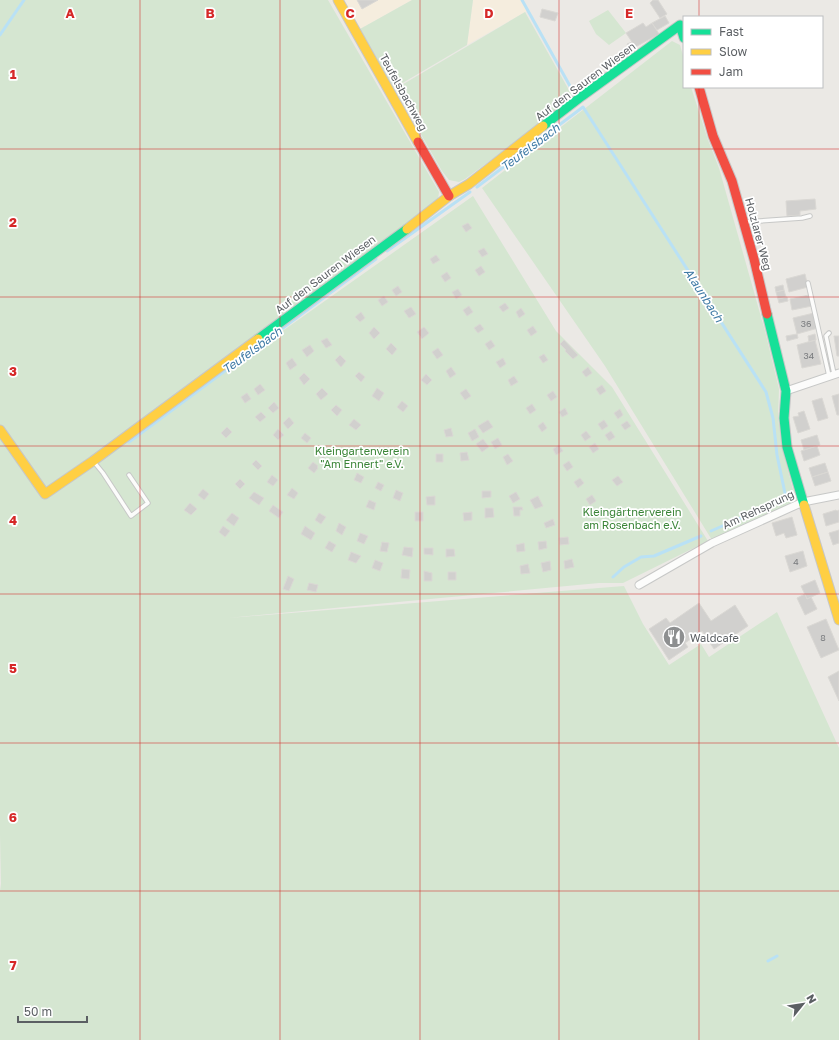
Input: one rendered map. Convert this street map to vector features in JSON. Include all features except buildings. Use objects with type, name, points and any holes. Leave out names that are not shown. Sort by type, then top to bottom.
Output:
[{"type":"street","name":"Teufelsbachweg","points":[[338,0],[449,196]]},
{"type":"street","name":"Auf den Sauren Wiesen","points":[[0,430],[45,494],[93,462],[439,206],[449,196],[469,184],[582,96],[680,25],[683,35]]},
{"type":"street","name":"Holzlarer Weg","points":[[698,88],[713,136],[732,181],[744,222],[786,391]]},
{"type":"street","points":[[786,391],[834,374]]},
{"type":"street","name":"Am Rehsprung","points":[[639,585],[712,543],[803,502],[787,447],[784,418],[786,391]]},
{"type":"street","points":[[839,495],[803,502],[839,620]]},
{"type":"lane","points":[[744,222],[802,218],[810,216]]},
{"type":"lane","points":[[808,283],[834,374]]},
{"type":"lane","points":[[829,333],[826,336],[834,374]]},
{"type":"lane","points":[[93,462],[131,516],[148,503],[130,475]]},
{"type":"shaded area","points":[[331,0],[412,0],[351,34]]},
{"type":"shaded area","points":[[473,0],[521,0],[527,11],[467,45]]},
{"type":"green space","points":[[0,0],[328,0],[439,192],[438,200],[45,492],[0,428]]},
{"type":"green space","points":[[412,0],[473,0],[467,45],[394,88],[360,29]]},
{"type":"green space","points":[[608,10],[626,33],[609,45],[596,34],[589,21]]},
{"type":"green space","points":[[525,12],[574,99],[465,179],[459,182],[449,180],[442,171],[395,89]]},
{"type":"green space","points":[[672,41],[680,45],[683,56],[683,88],[691,88],[708,140],[719,168],[765,331],[779,389],[778,417],[782,448],[796,501],[715,545],[605,366],[482,188]]},
{"type":"green space","points":[[473,196],[556,331],[612,387],[708,541],[623,583],[599,583],[228,618],[624,586],[643,624],[669,665],[701,644],[709,657],[777,612],[839,748],[839,1040],[0,1040],[0,434],[44,495],[81,474]]},
{"type":"waterway","points":[[0,35],[24,0]]},
{"type":"waterway","name":"Alaunbach","points":[[522,0],[575,95]]},
{"type":"waterway","name":"Alaunbach","points":[[477,187],[583,107],[766,392],[773,418],[777,455],[786,498],[711,531]]},
{"type":"waterway","name":"Teufelsbach","points":[[387,251],[470,192]]},
{"type":"waterway","name":"Teufelsbach","points":[[129,442],[376,259]]},
{"type":"waterway","points":[[613,577],[624,567],[641,557],[654,556],[701,536]]},
{"type":"waterway","points":[[768,961],[777,956]]},
{"type":"traffic: fast","points":[[543,126],[680,25],[683,35]]},
{"type":"traffic: fast","points":[[258,339],[407,229]]},
{"type":"traffic: fast","points":[[767,314],[786,391],[784,418],[787,447],[804,505]]},
{"type":"traffic: slow","points":[[338,0],[418,142]]},
{"type":"traffic: slow","points":[[407,229],[449,196],[469,184],[543,126]]},
{"type":"traffic: slow","points":[[0,430],[45,494],[93,461],[258,339]]},
{"type":"traffic: slow","points":[[804,505],[839,620]]},
{"type":"traffic: jam","points":[[699,88],[713,136],[732,181],[754,259],[767,314]]},
{"type":"traffic: jam","points":[[418,142],[449,196]]},
{"type":"place","name":"Waldcafe","points":[[674,637]]},
{"type":"park label","name":"Kleingartenverein \"Am Ennert\" e.V.","points":[[362,456]]},
{"type":"park label","name":"Kleingärtnerverein am Rosenbach e.V.","points":[[632,517]]}]
